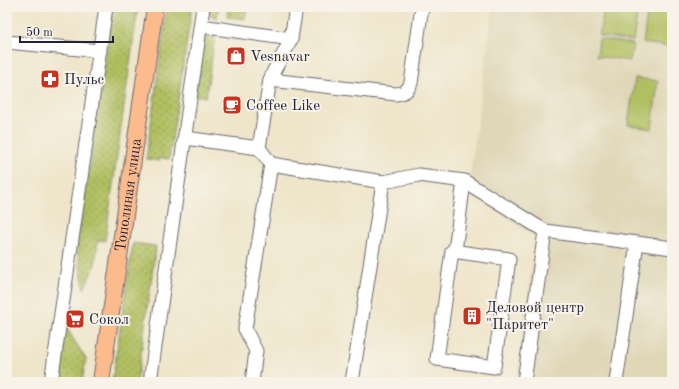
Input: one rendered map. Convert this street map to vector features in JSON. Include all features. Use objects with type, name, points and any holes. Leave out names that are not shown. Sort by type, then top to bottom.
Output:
[{"type":"main road","name":"Тополиная улица","points":[[101,382],[155,7]]},
{"type":"street","points":[[51,382],[106,7]]},
{"type":"street","points":[[150,382],[204,7]]},
{"type":"street","points":[[259,148],[270,80],[273,70],[286,51],[291,39],[296,7]]},
{"type":"street","points":[[270,80],[396,94],[403,93],[409,89],[411,83],[422,7]]},
{"type":"street","points":[[201,26],[291,39]]},
{"type":"street","points":[[7,42],[100,51]]},
{"type":"street","points":[[185,138],[259,148],[271,164],[383,182],[419,175],[464,181],[545,231],[672,248]]},
{"type":"street","points":[[252,382],[256,351],[245,329],[271,164]]},
{"type":"street","points":[[455,251],[509,259],[494,368],[437,359],[452,251],[455,251],[464,181]]},
{"type":"street","points":[[352,382],[383,182]]},
{"type":"street","points":[[524,382],[545,231]]},
{"type":"street","points":[[616,382],[637,243]]},
{"type":"shaded area","points":[[493,7],[672,7],[672,382],[516,382],[536,238],[468,191]]},
{"type":"green space","points":[[113,7],[138,7],[105,241],[98,240],[95,265],[84,289],[77,249]]},
{"type":"green space","points":[[167,7],[192,7],[169,159],[160,158],[160,161],[146,159]]},
{"type":"green space","points":[[206,7],[219,7],[217,18],[210,15]]},
{"type":"green space","points":[[228,7],[247,7],[245,19],[227,17]]},
{"type":"green space","points":[[604,7],[638,7],[633,41],[599,36]]},
{"type":"green space","points":[[648,7],[672,7],[672,47],[643,43]]},
{"type":"green space","points":[[216,30],[206,97],[193,95],[206,32]]},
{"type":"green space","points":[[599,39],[633,44],[630,61],[597,56]]},
{"type":"green space","points":[[635,78],[658,81],[652,129],[628,125]]},
{"type":"green space","points":[[133,243],[156,246],[137,382],[112,382]]},
{"type":"green space","points":[[64,324],[86,359],[82,382],[56,382]]},
{"type":"place","name":"Vesnavar","points":[[236,56]]},
{"type":"place","name":"Пульс","points":[[50,79]]},
{"type":"place","name":"Coffee Like","points":[[232,105]]},
{"type":"place","name":"Деловой центр \"Паритет\"","points":[[472,316]]},
{"type":"place","name":"Сокол","points":[[75,319]]}]
